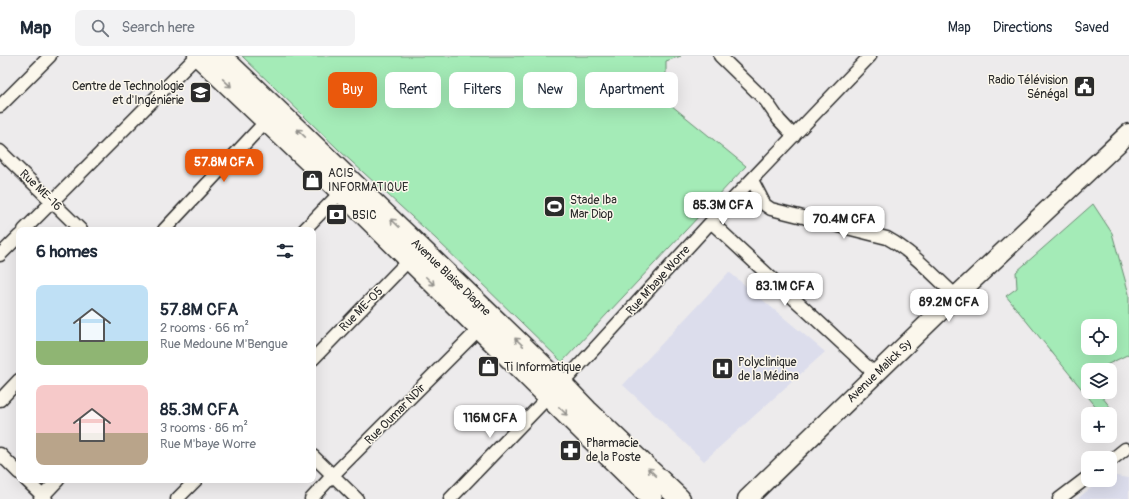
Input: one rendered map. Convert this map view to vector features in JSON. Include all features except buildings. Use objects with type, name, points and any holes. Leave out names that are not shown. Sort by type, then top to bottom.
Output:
[{"type":"main road","name":"Avenue Blaise Diagne","points":[[198,56],[267,120],[479,329],[555,390],[587,410],[680,499]]},
{"type":"main road","name":"Avenue Blaise Diagne","points":[[221,56],[555,390],[652,499]]},
{"type":"main road","name":"Avenue Malick Sy","points":[[746,497],[1129,133]]},
{"type":"street","points":[[0,106],[50,56]]},
{"type":"street","points":[[27,227],[198,56]]},
{"type":"street","points":[[720,56],[766,101],[779,120],[794,136]]},
{"type":"street","name":"Rue M'baye Worre","points":[[450,499],[555,390],[711,222],[870,56]]},
{"type":"street","points":[[167,227],[267,120]]},
{"type":"street","name":"Rue ME-16","points":[[0,151],[78,227]]},
{"type":"street","points":[[752,180],[765,205],[771,209],[887,238],[898,244],[919,261],[956,296]]},
{"type":"street","points":[[307,227],[341,192]]},
{"type":"street","points":[[711,222],[875,374]]},
{"type":"street","points":[[0,255],[16,239]]},
{"type":"street","name":"Rue ME-05","points":[[316,356],[409,260]]},
{"type":"street","name":"Rue Oumar NDir","points":[[311,499],[479,329]]},
{"type":"street","points":[[0,400],[16,383]]},
{"type":"street","points":[[1117,455],[1125,449]]},
{"type":"street","points":[[0,454],[16,470]]},
{"type":"street","points":[[316,459],[357,499]]},
{"type":"street","points":[[1059,499],[1081,482]]},
{"type":"street","points":[[29,483],[43,498],[56,483]]},
{"type":"street","points":[[177,499],[193,483]]},
{"type":"shaded area","name":"Polyclinique de la Médina","points":[[729,272],[825,352],[704,461],[623,385]]},
{"type":"shaded area","points":[[1117,476],[1129,478],[1129,499],[1077,499],[1092,487],[1117,487]]},
{"type":"green space","name":"Stade Iba Mar Diop","points":[[242,56],[681,56],[666,61],[666,72],[585,72],[585,108],[675,108],[746,166],[562,362],[435,238],[340,151]]},
{"type":"green space","points":[[1093,204],[1112,233],[1129,294],[1129,354],[1110,363],[1081,363],[1081,388],[1006,296],[1017,288],[1016,272]]},
{"type":"green space","points":[[1090,399],[1104,399],[1110,407],[1096,407]]},
{"type":"place","name":"Radio Télévision Sénégal","points":[[1084,87]]},
{"type":"place","name":"Centre de Technologie et d'Ingénierie","points":[[200,93]]},
{"type":"place","name":"ACIS INFORMATIQUE","points":[[313,180]]},
{"type":"place","name":"Stade Iba Mar Diop","points":[[554,207]]},
{"type":"place","name":"BSIC","points":[[336,215]]},
{"type":"place","name":"Ti Informatique","points":[[489,367]]},
{"type":"place","name":"Polyclinique de la Médina","points":[[722,369]]},
{"type":"place","name":"Pharmacie de la Poste","points":[[570,450]]}]
